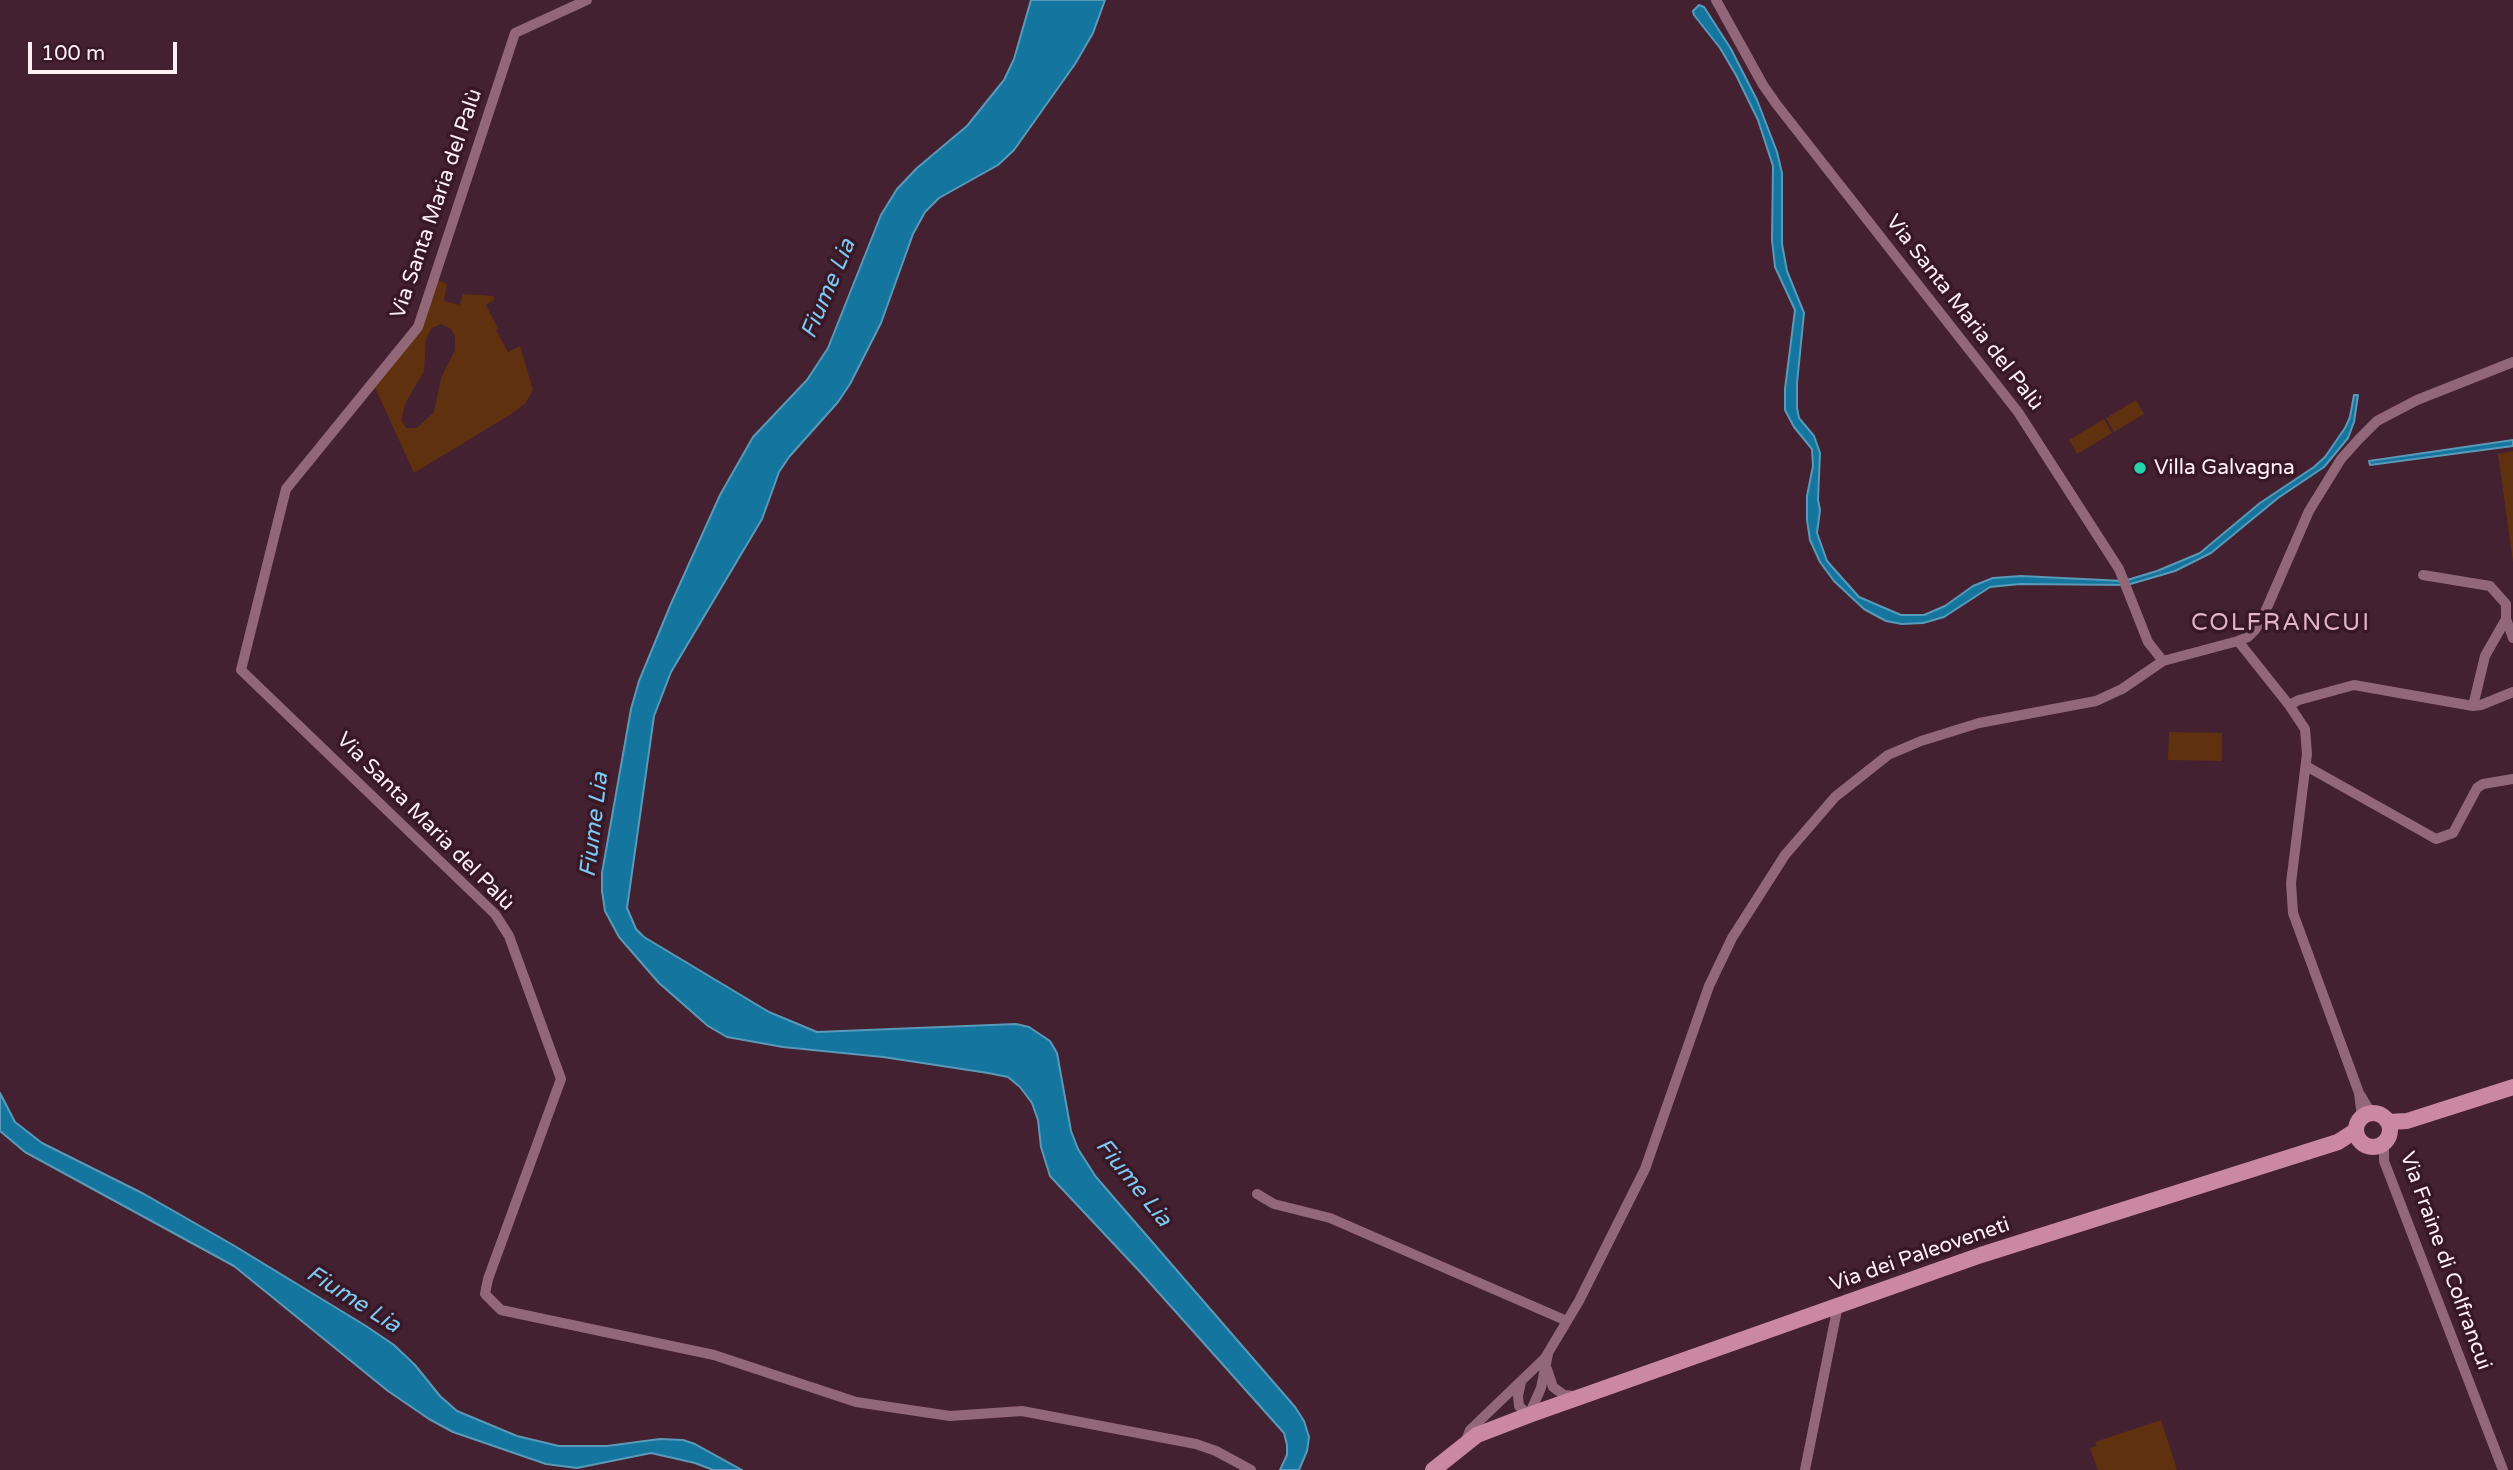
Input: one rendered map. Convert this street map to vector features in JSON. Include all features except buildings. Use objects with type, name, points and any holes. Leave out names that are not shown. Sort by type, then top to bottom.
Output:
[{"type":"main road","points":[[2373,1131],[2513,1087]]},
{"type":"main road","name":"Via dei Paleoveneti","points":[[1433,1470],[1477,1435],[1581,1396],[1981,1255],[2373,1131]]},
{"type":"street","name":"Via Santa Maria del Palù","points":[[587,0],[515,33],[418,327],[286,489],[241,670],[495,914],[509,936],[561,1079],[488,1279],[485,1294],[501,1310],[714,1355],[856,1402],[950,1416],[1022,1411],[1196,1444],[1216,1451],[1251,1470]]},
{"type":"street","name":"Via Santa Maria del Palù","points":[[1716,0],[1777,105],[2018,412],[2119,569],[2148,642],[2163,661]]},
{"type":"street","points":[[1524,1417],[1541,1388],[1547,1358],[1609,1243],[1645,1169],[1709,986],[1732,938],[1786,855],[1818,815],[1859,776],[1888,755],[1921,741],[1979,723],[2096,701],[2122,689],[2163,661],[2238,641],[2255,630],[2309,512],[2341,459],[2358,439],[2376,421],[2417,400],[2513,362]]},
{"type":"street","points":[[2423,575],[2490,586],[2506,604],[2506,619],[2513,638]]},
{"type":"street","points":[[2473,706],[2486,656],[2506,619]]},
{"type":"street","points":[[2238,641],[2290,705],[2305,729],[2306,766],[2436,839],[2453,833],[2477,788],[2483,784],[2513,779]]},
{"type":"street","points":[[2290,705],[2299,700],[2359,685],[2473,706],[2513,692]]},
{"type":"street","name":"Via Fraine di Colfrancui","points":[[2306,766],[2291,883],[2294,913],[2384,1161],[2503,1470]]},
{"type":"street","points":[[1257,1194],[1274,1204],[1330,1218],[1567,1321]]},
{"type":"street","points":[[1805,1470],[1838,1304]]},
{"type":"street","points":[[1547,1358],[1548,1376],[1553,1387],[1564,1395],[1581,1396]]},
{"type":"street","points":[[1465,1444],[1470,1430],[1547,1358]]},
{"type":"street","points":[[1521,1382],[1518,1396],[1524,1417]]},
{"type":"shaded area","points":[[437,280],[447,284],[444,301],[460,305],[463,294],[493,296],[495,299],[486,305],[498,329],[496,330],[508,352],[520,346],[533,390],[525,404],[511,414],[414,473],[373,383],[407,343]],"holes":[[[441,324],[451,329],[455,336],[455,350],[441,378],[434,412],[417,428],[406,428],[402,421],[403,411],[424,371],[426,339],[432,328]]]},
{"type":"shaded area","points":[[2136,400],[2144,414],[2114,432],[2106,418]]},
{"type":"shaded area","points":[[2104,419],[2112,433],[2077,454],[2069,440]]},
{"type":"shaded area","points":[[2513,451],[2513,562],[2498,454]]},
{"type":"shaded area","points":[[2169,732],[2222,733],[2222,761],[2168,760]]},
{"type":"shaded area","points":[[2161,1420],[2177,1470],[2098,1470],[2090,1448],[2097,1446],[2095,1442]]},
{"type":"water","points":[[1031,0],[1105,0],[1093,33],[1075,64],[1014,150],[998,165],[939,198],[925,212],[913,234],[881,323],[850,384],[779,472],[762,519],[671,672],[654,716],[627,908],[636,929],[644,937],[769,1012],[817,1032],[1016,1024],[1029,1027],[1050,1041],[1057,1053],[1071,1131],[1078,1149],[1096,1177],[1295,1407],[1304,1421],[1309,1437],[1307,1451],[1299,1470],[1280,1470],[1287,1455],[1284,1433],[1050,1176],[1032,1103],[1008,1077],[883,1057],[783,1047],[727,1037],[708,1026],[659,983],[619,937],[605,911],[602,873],[631,709],[639,681],[670,606],[720,495],[753,437],[807,380],[828,348],[881,215],[897,189],[917,168],[967,126],[1004,80],[1014,59]]},
{"type":"water","points":[[1699,5],[1704,7],[1731,49],[1757,100],[1777,152],[1782,173],[1782,244],[1787,271],[1804,313],[1797,408],[1799,418],[1814,436],[1820,453],[1820,510],[1817,533],[1827,561],[1859,597],[1901,615],[1924,615],[1945,606],[1973,586],[1993,578],[2021,576],[2124,581],[2157,571],[2200,553],[2260,503],[2314,467],[2325,457],[2345,428],[2354,395],[2358,395],[2354,422],[2348,438],[2324,467],[2278,498],[2211,553],[2175,571],[2127,585],[2020,584],[1990,587],[1944,617],[1923,623],[1902,624],[1886,621],[1864,609],[1834,581],[1820,562],[1810,540],[1807,496],[1813,466],[1812,449],[1794,427],[1785,410],[1795,310],[1775,267],[1772,240],[1773,166],[1758,120],[1736,75],[1720,48],[1694,15],[1693,11]]},
{"type":"water","points":[[2513,440],[2513,446],[2370,465],[2369,461]]},
{"type":"water","points":[[0,1093],[15,1122],[42,1143],[144,1194],[233,1245],[394,1345],[457,1411],[517,1436],[559,1446],[607,1446],[660,1439],[683,1440],[742,1470],[713,1470],[651,1453],[577,1468],[546,1464],[453,1432],[388,1391],[234,1266],[25,1152],[0,1131]]},
{"type":"place","name":"Villa Galvagna","points":[[2140,468]]},
{"type":"district","name":"COLFRANCUI","points":[[2281,624]]},
{"type":"water label","name":"Fiume Lia","points":[[829,289]]},
{"type":"water label","name":"Fiume Lia","points":[[595,825]]},
{"type":"water label","name":"Fiume Lia","points":[[1133,1183]]},
{"type":"water label","name":"Fiume Lia","points":[[353,1300]]}]
